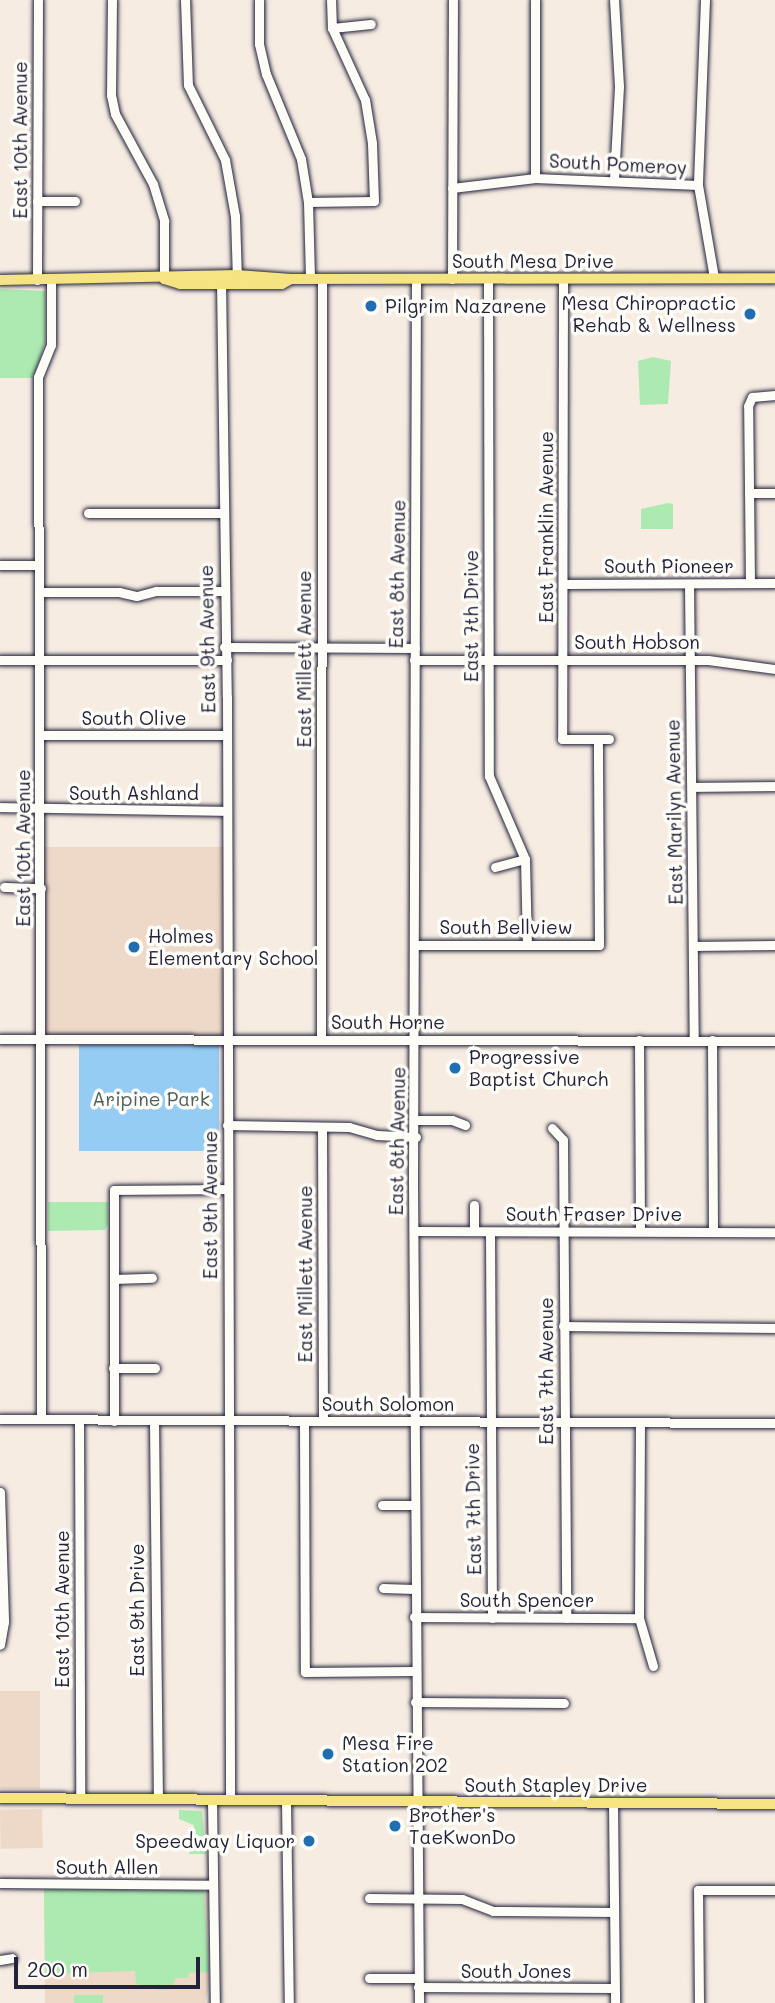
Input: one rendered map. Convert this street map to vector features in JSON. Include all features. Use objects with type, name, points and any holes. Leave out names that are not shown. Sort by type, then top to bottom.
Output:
[{"type":"main road","name":"South Mesa Drive","points":[[0,280],[164,279],[180,284],[237,279],[282,284],[291,279],[775,278]]},
{"type":"main road","name":"South Stapley Drive","points":[[0,1798],[775,1804]]},
{"type":"street","name":"East 10th Avenue","points":[[37,280],[38,0]]},
{"type":"street","points":[[112,0],[111,95],[118,128],[153,184],[164,222],[164,279]]},
{"type":"street","points":[[185,0],[188,85],[225,160],[235,216],[237,279]]},
{"type":"street","points":[[259,0],[259,44],[266,74],[292,134],[308,202],[310,279]]},
{"type":"street","points":[[308,202],[374,201],[372,143],[365,100],[332,28],[331,0]]},
{"type":"street","points":[[452,279],[453,0]]},
{"type":"street","points":[[535,0],[535,178]]},
{"type":"street","points":[[614,0],[619,86],[614,179]]},
{"type":"street","points":[[705,0],[698,186],[714,278]]},
{"type":"street","points":[[332,28],[371,24]]},
{"type":"street","points":[[365,100],[375,96]]},
{"type":"street","name":"South Pomeroy","points":[[452,188],[535,178],[614,179],[698,186]]},
{"type":"street","points":[[37,201],[75,201]]},
{"type":"street","name":"East Franklin Avenue","points":[[563,278],[562,739],[604,739],[598,816],[598,944]]},
{"type":"street","name":"East 9th Avenue","points":[[221,279],[223,591],[227,735],[230,1800]]},
{"type":"street","name":"East Millett Avenue","points":[[321,1039],[322,279]]},
{"type":"street","name":"East 8th Avenue","points":[[416,279],[414,1671],[419,2003]]},
{"type":"street","name":"East 7th Drive","points":[[488,279],[490,786],[525,859],[527,945]]},
{"type":"street","name":"East 10th Avenue","points":[[41,1419],[38,369],[51,345],[51,280]]},
{"type":"street","points":[[750,583],[748,420],[752,397],[775,395]]},
{"type":"street","points":[[749,493],[775,493]]},
{"type":"street","points":[[88,513],[223,513]]},
{"type":"street","points":[[0,565],[38,565]]},
{"type":"street","name":"South Pioneer","points":[[563,584],[775,583]]},
{"type":"street","name":"East Marilyn Avenue","points":[[689,584],[694,1040]]},
{"type":"street","points":[[39,592],[119,592],[137,596],[156,591],[223,591]]},
{"type":"street","points":[[224,647],[415,648]]},
{"type":"street","points":[[0,660],[226,660]]},
{"type":"street","name":"South Hobson","points":[[414,660],[690,660],[775,668]]},
{"type":"street","name":"South Olive","points":[[40,735],[227,735]]},
{"type":"street","points":[[692,787],[775,786]]},
{"type":"street","name":"South Ashland","points":[[0,807],[41,811],[227,811]]},
{"type":"street","points":[[588,816],[598,816]]},
{"type":"street","points":[[495,867],[525,859]]},
{"type":"street","points":[[4,887],[41,888]]},
{"type":"street","name":"South Bellview","points":[[414,945],[598,944]]},
{"type":"street","points":[[693,946],[775,945]]},
{"type":"street","name":"South Horne","points":[[0,1039],[775,1041]]},
{"type":"street","points":[[639,1040],[640,1231]]},
{"type":"street","points":[[712,1040],[713,1231]]},
{"type":"street","points":[[416,1120],[452,1120],[465,1125]]},
{"type":"street","points":[[227,1125],[322,1127],[416,1138]]},
{"type":"street","name":"East Millett Avenue","points":[[322,1127],[323,1421]]},
{"type":"street","name":"East 7th Avenue","points":[[552,1128],[563,1140],[566,1618]]},
{"type":"street","points":[[114,1421],[114,1190],[228,1189]]},
{"type":"street","points":[[474,1205],[474,1231]]},
{"type":"street","name":"South Fraser Drive","points":[[414,1231],[775,1232]]},
{"type":"street","name":"East 7th Drive","points":[[490,1232],[492,1618]]},
{"type":"street","points":[[114,1279],[152,1278]]},
{"type":"street","points":[[563,1326],[775,1328]]},
{"type":"street","points":[[113,1368],[155,1368]]},
{"type":"street","name":"South Solomon","points":[[0,1419],[775,1423]]},
{"type":"street","name":"East 10th Avenue","points":[[79,1420],[80,1799]]},
{"type":"street","name":"East 9th Drive","points":[[154,1421],[158,1799]]},
{"type":"street","points":[[304,1421],[305,1672],[414,1671]]},
{"type":"street","points":[[640,1423],[639,1618],[653,1666]]},
{"type":"street","points":[[0,1645],[4,1633],[2,1492]]},
{"type":"street","points":[[382,1505],[414,1505]]},
{"type":"street","points":[[383,1588],[414,1589]]},
{"type":"street","name":"South Spencer","points":[[414,1617],[639,1618]]},
{"type":"street","points":[[415,1702],[564,1703]]},
{"type":"street","points":[[212,1800],[215,2003]]},
{"type":"street","points":[[286,1800],[289,2003]]},
{"type":"street","points":[[613,1803],[615,2003]]},
{"type":"street","name":"South Allen","points":[[0,1884],[213,1885]]},
{"type":"street","points":[[699,2003],[698,1890],[775,1890]]},
{"type":"street","points":[[369,1898],[462,1899],[493,1912],[614,1912]]},
{"type":"street","points":[[0,1961],[12,1958]]},
{"type":"street","name":"South Jones","points":[[369,1978],[418,1983],[614,1988]]},
{"type":"shaded area","name":"Holmes Elementary School","points":[[41,847],[227,847],[227,1039],[41,1039]]},
{"type":"shaded area","points":[[0,1691],[40,1691],[40,1789],[0,1789]]},
{"type":"shaded area","points":[[42,1809],[43,1848],[1,1849],[0,1810]]},
{"type":"shaded area","points":[[44,1889],[203,1891],[208,1895],[209,1985],[205,2003],[45,2003]]},
{"type":"green space","points":[[0,289],[45,291],[45,342],[34,378],[0,378]]},
{"type":"green space","points":[[653,357],[671,361],[668,404],[640,405],[638,361]]},
{"type":"green space","points":[[673,504],[673,529],[641,529],[641,509]]},
{"type":"green space","points":[[48,1202],[108,1202],[108,1224],[105,1230],[48,1231]]},
{"type":"green space","points":[[179,1810],[202,1811],[206,1854],[189,1854],[194,1825],[179,1819]]},
{"type":"green space","points":[[44,1889],[204,1891],[209,1972],[189,1973],[188,1978],[176,1978],[171,1989],[160,1990],[136,1984],[135,1971],[45,1974]]},
{"type":"green space","points":[[74,1995],[103,1995],[103,2003],[74,2003]]},
{"type":"water","name":"Aripine Park","points":[[79,1045],[219,1045],[219,1151],[79,1151]]},
{"type":"place","name":"Pilgrim Nazarene","points":[[371,306]]},
{"type":"place","name":"Mesa Chiropractic Rehab & Wellness","points":[[750,314]]},
{"type":"place","name":"Holmes Elementary School","points":[[134,947]]},
{"type":"place","name":"Progressive Baptist Church","points":[[455,1068]]},
{"type":"place","name":"Mesa Fire Station 202","points":[[328,1754]]},
{"type":"place","name":"Brother's TaeKwonDo","points":[[395,1826]]},
{"type":"place","name":"Speedway Liquor","points":[[309,1841]]}]
